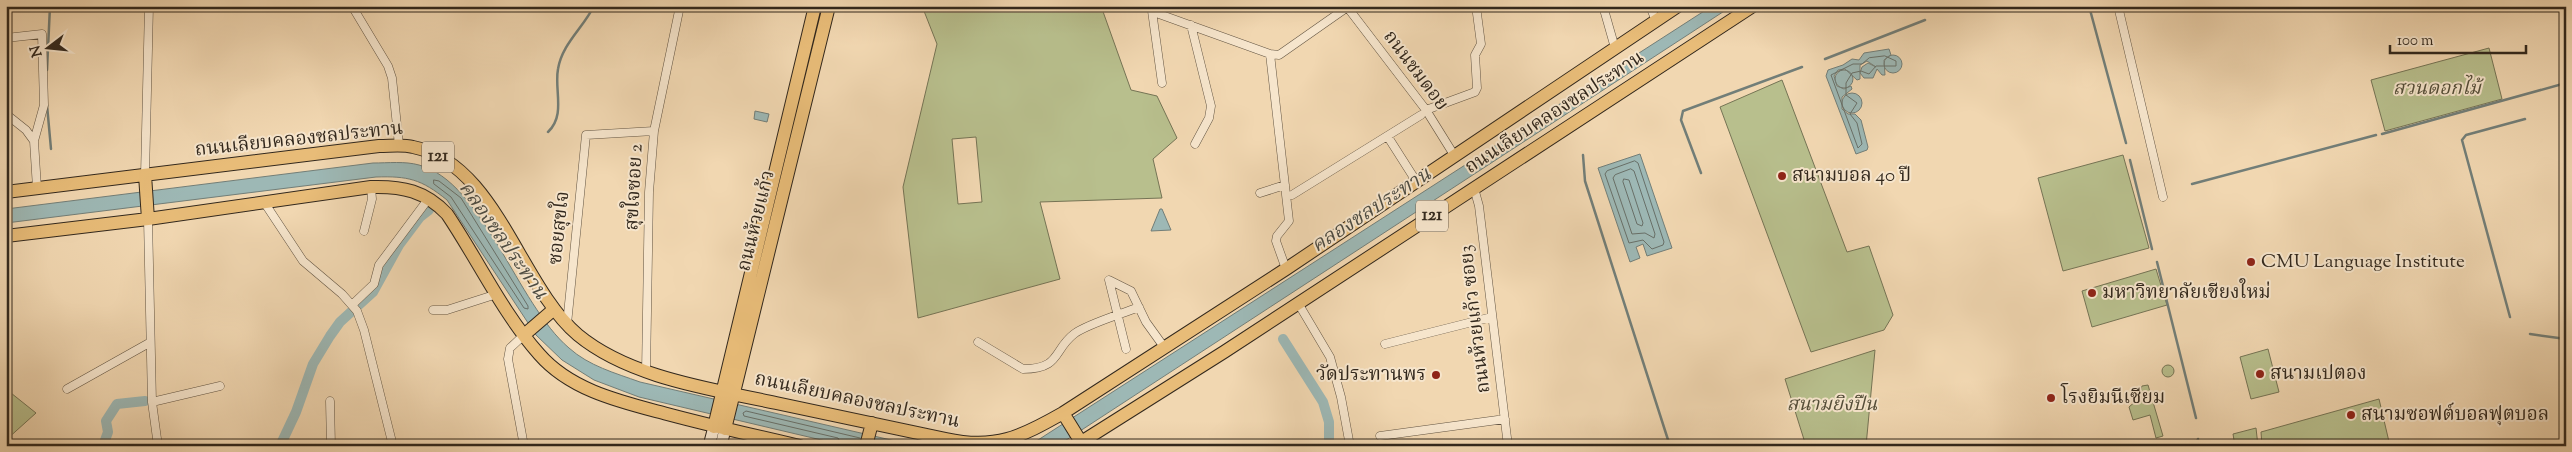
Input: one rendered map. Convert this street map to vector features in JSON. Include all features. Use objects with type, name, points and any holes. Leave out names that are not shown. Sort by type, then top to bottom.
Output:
[{"type":"main road","name":"ถนนห้วยแก้ว","points":[[728,392],[815,6]]},
{"type":"main road","name":"ถนนห้วยแก้ว","points":[[710,446],[719,428],[829,6]]},
{"type":"main road","name":"ถนนเลียบคลองชลประทาน","points":[[6,192],[400,145],[414,147],[452,164],[467,178],[485,201],[553,310],[599,352],[623,364],[646,372],[871,427],[955,441],[994,443],[1030,432],[1065,416],[1164,347],[1286,269],[1678,6]]},
{"type":"main road","name":"ถนนเลียบคลองชลประทาน","points":[[1078,442],[1298,303],[1753,6]]},
{"type":"main road","points":[[146,175],[148,219]]},
{"type":"main road","name":"121","points":[[6,236],[148,219],[371,187],[407,188],[429,198],[452,221],[524,335],[540,355],[556,369],[593,392],[719,428],[800,446]]},
{"type":"main road","points":[[524,335],[553,310]]},
{"type":"main road","points":[[1065,416],[1078,442]]},
{"type":"main road","points":[[866,446],[871,427]]},
{"type":"main road","name":"ถนนห้วยแก้ว","points":[[719,428],[721,446]]},
{"type":"street","points":[[146,175],[149,6]]},
{"type":"street","points":[[352,6],[388,66],[392,78],[400,145]]},
{"type":"street","name":"สุขใจซอย 2","points":[[646,372],[649,192],[654,131],[680,6]]},
{"type":"street","points":[[1292,195],[1424,113],[1475,92],[1477,88],[1474,55],[1481,44],[1476,6]]},
{"type":"street","points":[[1603,6],[1615,48]]},
{"type":"street","points":[[1650,6],[1656,21]]},
{"type":"street","points":[[2116,6],[2163,195]]},
{"type":"street","points":[[1150,9],[1270,54],[1280,54],[1286,52],[1348,7]]},
{"type":"street","name":"ถนนชมดอย","points":[[1348,7],[1454,155]]},
{"type":"street","points":[[1150,9],[1162,83]]},
{"type":"street","points":[[1192,25],[1211,106],[1209,118],[1195,144]]},
{"type":"street","points":[[6,38],[42,34],[44,104],[34,141],[37,188]]},
{"type":"street","points":[[1270,54],[1289,221],[1277,236],[1276,241],[1286,269]]},
{"type":"street","points":[[6,114],[26,130],[34,141]]},
{"type":"street","name":"ซอยสุขใจ","points":[[567,324],[586,135],[654,131]]},
{"type":"street","points":[[1388,137],[1416,181]]},
{"type":"street","points":[[1260,193],[1286,185]]},
{"type":"street","points":[[364,231],[372,198],[371,187]]},
{"type":"street","name":"ถนนห้วยแก้ว ซอย3","points":[[1474,188],[1479,206],[1508,446]]},
{"type":"street","points":[[355,308],[374,284],[378,266],[429,198]]},
{"type":"street","points":[[264,202],[304,262],[355,308],[364,330],[393,446]]},
{"type":"street","points":[[148,219],[149,343],[152,402],[158,446]]},
{"type":"street","points":[[1126,350],[1116,316],[1109,280],[1132,292],[1150,328],[1164,347]]},
{"type":"street","points":[[433,310],[447,310],[497,294]]},
{"type":"street","points":[[1298,303],[1330,357],[1341,397],[1350,446]]},
{"type":"street","points":[[978,342],[1023,369],[1030,369],[1051,363],[1074,334],[1139,307]]},
{"type":"street","points":[[1385,344],[1492,317]]},
{"type":"street","points":[[524,335],[510,348],[508,359],[524,446]]},
{"type":"street","points":[[67,388],[149,343]]},
{"type":"street","points":[[152,402],[220,386]]},
{"type":"street","points":[[330,401],[331,446]]},
{"type":"street","points":[[1380,436],[1505,419]]},
{"type":"green space","points":[[922,6],[1101,6],[1131,90],[1157,96],[1177,138],[1153,159],[1162,198],[1040,202],[1060,279],[918,318],[903,187],[937,44]],"holes":[[[976,137],[982,202],[958,204],[952,139]]]},
{"type":"green space","name":"สวนดอกไม้","points":[[2489,48],[2502,99],[2385,131],[2371,80]]},
{"type":"green space","name":"สนามบอล 40 ปี","points":[[1782,80],[1847,252],[1869,246],[1893,315],[1884,330],[1811,352],[1720,107]]},
{"type":"green space","points":[[2123,155],[2149,248],[2063,271],[2038,178]]},
{"type":"green space","points":[[2156,269],[2167,305],[2092,327],[2082,291]]},
{"type":"green space","name":"สนามเปตอง","points":[[2268,349],[2279,392],[2251,399],[2240,357]]},
{"type":"green space","name":"สนามยิงปืน","points":[[1875,350],[1866,446],[1806,446],[1785,379]]},
{"type":"green space","points":[[2166,365],[2170,365],[2174,371],[2170,377],[2166,377],[2162,373],[2162,369]]},
{"type":"green space","points":[[2148,385],[2163,436],[2156,438],[2150,415],[2133,420],[2129,407],[2137,400],[2142,386]]},
{"type":"green space","points":[[6,389],[36,413],[6,440]]},
{"type":"green space","name":"สนามซอฟต์บอลฟุตบอล","points":[[2379,399],[2390,446],[2262,446],[2261,432]]},
{"type":"green space","points":[[2256,428],[2258,446],[2235,446],[2233,434]]},
{"type":"water","points":[[1712,6],[1732,6],[1057,446],[1025,446],[1038,440]]},
{"type":"water","points":[[1889,49],[1891,55],[1884,60],[1885,75],[1882,75],[1877,69],[1873,78],[1864,78],[1860,73],[1860,79],[1857,80],[1845,69],[1838,70],[1834,76],[1837,86],[1844,89],[1851,86],[1852,89],[1842,97],[1842,109],[1848,114],[1855,114],[1861,120],[1868,147],[1867,150],[1856,154],[1826,76],[1828,70],[1843,65],[1852,59],[1859,60],[1864,53]],"holes":[[[1867,61],[1876,67],[1868,63],[1862,67],[1860,73],[1860,65]]]},
{"type":"water","points":[[1893,55],[1899,58],[1902,64],[1899,70],[1893,73],[1887,70],[1884,64],[1887,58]]},
{"type":"water","points":[[1844,70],[1850,73],[1853,79],[1850,85],[1844,88],[1838,85],[1835,79],[1838,73]]},
{"type":"water","points":[[1852,93],[1859,96],[1862,103],[1859,110],[1852,113],[1845,110],[1842,103],[1845,96]]},
{"type":"water","points":[[755,111],[769,114],[767,122],[754,119]]},
{"type":"water","points":[[1640,154],[1672,248],[1647,256],[1643,244],[1636,247],[1640,258],[1630,262],[1598,168]]},
{"type":"water","points":[[373,163],[414,164],[442,176],[462,195],[481,219],[550,328],[569,348],[585,360],[640,382],[917,446],[847,446],[639,397],[594,380],[562,360],[536,335],[447,200],[422,183],[406,178],[376,177],[6,223],[6,209]]},
{"type":"water","points":[[1160,209],[1162,209],[1171,230],[1151,231]]},
{"type":"waterway","points":[[47,70],[50,6]]},
{"type":"waterway","points":[[548,132],[557,118],[557,77],[560,60],[568,44],[594,6]]},
{"type":"waterway","points":[[1951,10],[1962,6]]},
{"type":"waterway","points":[[2089,6],[2126,143]]},
{"type":"waterway","points":[[1825,59],[1925,20]]},
{"type":"waterway","points":[[1701,173],[1681,120],[1683,111],[1802,67]]},
{"type":"waterway","points":[[2382,134],[2566,83]]},
{"type":"waterway","points":[[47,105],[51,149]]},
{"type":"waterway","points":[[2510,317],[2462,140],[2466,135],[2525,119]]},
{"type":"waterway","points":[[2192,184],[2376,135]]},
{"type":"waterway","points":[[1583,155],[1585,181],[1670,446]]},
{"type":"waterway","points":[[2130,160],[2152,249]]},
{"type":"waterway","points":[[280,446],[296,412],[313,364],[330,336],[340,322],[373,292],[399,245],[420,217],[429,210]]},
{"type":"waterway","points":[[2157,262],[2196,418]]},
{"type":"waterway","points":[[2530,334],[2566,339]]},
{"type":"waterway","points":[[1283,339],[1323,402],[1329,422],[1329,446]]},
{"type":"waterway","points":[[103,446],[108,432],[106,421],[117,404],[145,401]]},
{"type":"waterway","points":[[2195,446],[2198,439]]},
{"type":"place","name":"สนามบอล 40 ปี","points":[[1782,176]]},
{"type":"place","name":"CMU Language Institute","points":[[2251,262]]},
{"type":"place","name":"มหาวิทยาลัยเชียงใหม่","points":[[2092,293]]},
{"type":"place","name":"สนามเปตอง","points":[[2260,374]]},
{"type":"place","name":"วัดประทานพร","points":[[1436,375]]},
{"type":"place","name":"โรงยิมนีเซียม","points":[[2051,398]]},
{"type":"place","name":"สนามซอฟต์บอลฟุตบอล","points":[[2351,415]]},
{"type":"water label","name":"คลองชลประทาน","points":[[1372,211]]},
{"type":"water label","name":"คลองชลประทาน","points":[[502,241]]}]
